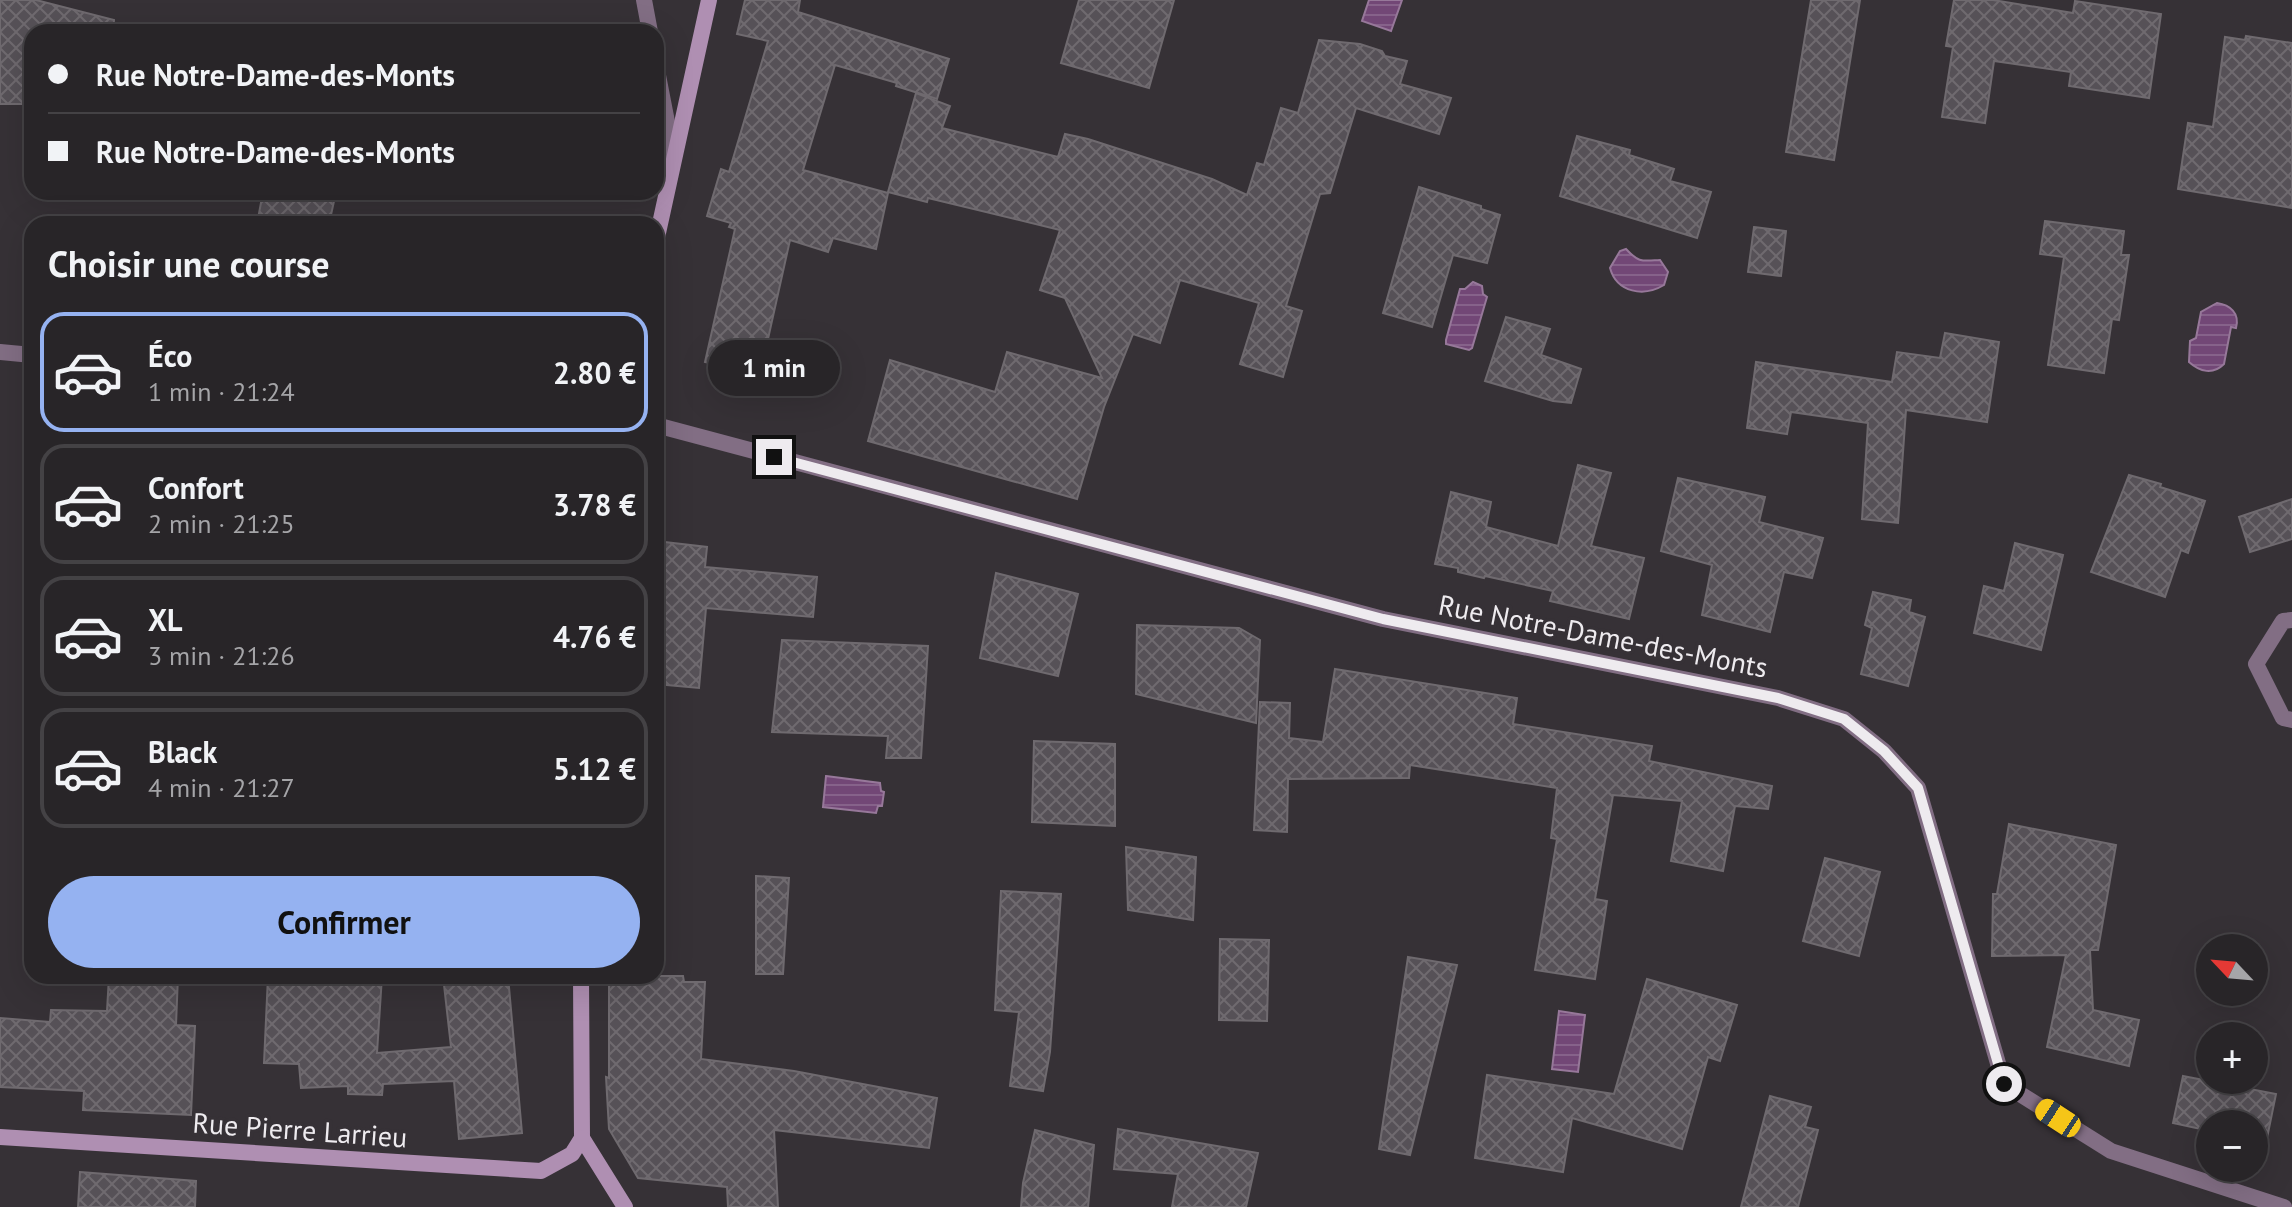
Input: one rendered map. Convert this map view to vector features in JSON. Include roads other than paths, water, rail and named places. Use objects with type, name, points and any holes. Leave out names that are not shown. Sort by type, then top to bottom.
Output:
[{"type":"street","points":[[644,0],[648,24]]},
{"type":"street","points":[[662,216],[709,0]]},
{"type":"street","points":[[664,107],[674,160]]},
{"type":"street","points":[[0,352],[24,354]]},
{"type":"street","name":"Rue Notre-Dame-des-Monts","points":[[664,427],[1383,619],[1778,698],[1844,719],[1884,751],[1918,788],[2004,1084],[2111,1151],[2284,1207]]},
{"type":"street","points":[[2292,620],[2283,621],[2256,664],[2283,718],[2292,720]]},
{"type":"street","points":[[581,984],[582,1138],[625,1207]]},
{"type":"street","name":"Rue Pierre Larrieu","points":[[0,1137],[541,1171],[572,1154],[582,1138]]}]
